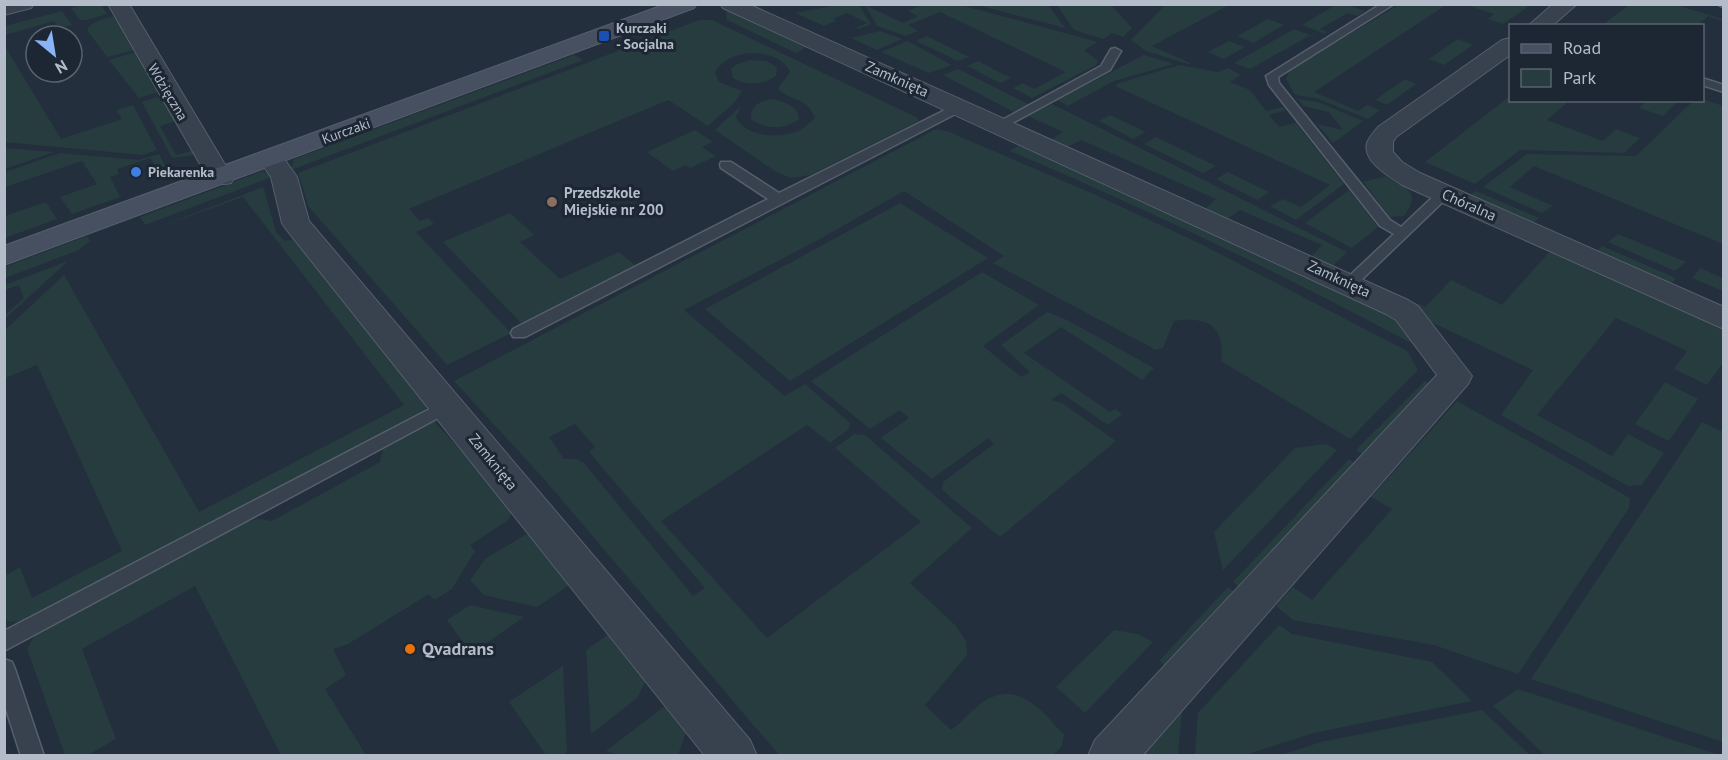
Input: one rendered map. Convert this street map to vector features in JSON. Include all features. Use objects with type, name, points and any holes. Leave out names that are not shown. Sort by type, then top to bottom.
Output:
[{"type":"street","points":[[4,9],[24,4]]},
{"type":"street","name":"Wdzięczna","points":[[118,4],[213,166],[222,177]]},
{"type":"street","name":"Kurczaki","points":[[4,256],[687,4]]},
{"type":"street","name":"Zamknięta","points":[[730,4],[1349,284],[1407,314],[1456,376],[1111,756]]},
{"type":"street","points":[[1541,24],[1567,4]]},
{"type":"street","name":"Chóralna","points":[[1509,46],[1387,132],[1380,142],[1380,153],[1393,167],[1411,179],[1724,319]]},
{"type":"street","name":"Zamknięta","points":[[272,158],[284,177],[296,224],[734,756]]},
{"type":"lane","points":[[1389,4],[1272,76],[1273,83],[1385,223],[1402,233]]},
{"type":"lane","points":[[999,125],[1106,68],[1115,51]]},
{"type":"lane","points":[[1704,82],[1724,89]]},
{"type":"lane","points":[[519,333],[959,107]]},
{"type":"lane","points":[[726,165],[778,199]]},
{"type":"lane","points":[[1349,284],[1444,194]]},
{"type":"lane","points":[[4,642],[447,406]]},
{"type":"lane","points":[[4,669],[33,756]]},
{"type":"green space","points":[[842,4],[859,5],[871,24],[856,28],[867,23],[847,13],[824,26],[795,13]]},
{"type":"green space","points":[[1166,4],[1229,5],[1152,46],[1190,63],[1188,64],[1146,51],[1131,40]]},
{"type":"green space","points":[[1337,4],[1365,11],[1357,16],[1348,13],[1320,29],[1327,32],[1325,34],[1302,25]]},
{"type":"green space","points":[[1400,4],[1446,5],[1314,92],[1358,111],[1367,105],[1380,110],[1368,119],[1316,98],[1295,95],[1286,79],[1290,70]]},
{"type":"green space","points":[[1520,4],[1528,7],[1503,24],[1488,19],[1494,14],[1467,5]]},
{"type":"green space","points":[[77,5],[101,5],[107,14],[80,20],[71,8]]},
{"type":"green space","points":[[865,5],[903,23],[918,16],[908,11],[922,5],[961,5],[1098,42],[1084,50],[1098,61],[1096,65],[1032,98],[1013,88],[1023,83],[1034,89],[1066,72],[940,12],[908,25],[918,31],[906,36],[877,26]]},
{"type":"green space","points":[[977,5],[1048,5],[1065,28]]},
{"type":"green space","points":[[1057,5],[1111,5],[1132,28],[1123,37],[1112,33],[1103,39],[1074,30]]},
{"type":"green space","points":[[1629,5],[1676,5],[1723,19],[1723,21],[1708,16],[1699,24],[1603,24]]},
{"type":"green space","points":[[729,9],[809,46],[796,53],[727,20],[726,12]]},
{"type":"green space","points":[[62,11],[71,24],[56,24],[54,21],[44,24],[24,24],[24,30],[5,35],[5,26]]},
{"type":"green space","points":[[115,16],[135,50],[107,57],[87,30],[96,22]]},
{"type":"green space","points":[[1268,19],[1284,25],[1253,43],[1237,36]]},
{"type":"green space","points":[[699,20],[712,20],[918,118],[918,121],[810,175],[791,178],[776,172],[715,130],[741,106],[736,117],[741,124],[755,133],[765,135],[792,133],[802,129],[815,118],[807,106],[787,96],[778,88],[790,72],[784,64],[764,54],[752,53],[730,59],[715,73],[719,82],[742,91],[735,102],[708,126],[668,100],[409,209],[420,221],[428,218],[434,224],[416,232],[511,333],[447,365],[309,207],[298,173]]},
{"type":"green space","points":[[1294,29],[1318,38],[1309,36],[1250,69],[1234,63]]},
{"type":"green space","points":[[880,31],[902,39],[877,50],[851,38]]},
{"type":"green space","points":[[927,36],[969,57],[958,61],[916,41]]},
{"type":"green space","points":[[1458,39],[1473,45],[1444,65],[1429,59]]},
{"type":"green space","points":[[907,41],[952,65],[929,73],[881,52]]},
{"type":"green space","points":[[1229,41],[1245,47],[1224,59],[1208,52]]},
{"type":"green space","points":[[4,45],[24,78],[24,84],[28,84],[61,139],[122,119],[116,110],[133,105],[157,150],[142,155],[5,142]]},
{"type":"green space","points":[[136,52],[158,92],[139,98],[109,60]]},
{"type":"green space","points":[[574,55],[583,60],[291,170],[294,159]]},
{"type":"green space","points":[[1144,55],[1174,64],[1114,81],[1068,106],[1057,100]]},
{"type":"green space","points":[[750,60],[766,61],[777,67],[776,76],[754,83],[733,78],[731,69],[735,65]]},
{"type":"green space","points":[[978,61],[1011,78],[1000,83],[967,66]]},
{"type":"green space","points":[[1179,65],[1218,72],[1228,68],[1241,75],[1230,82],[1250,90],[1266,111],[1283,107],[1286,110],[1269,115],[1279,127],[1296,123],[1344,184],[1296,220],[1270,206],[1283,199],[1301,207],[1330,185],[1115,86]]},
{"type":"green space","points":[[958,69],[1030,105],[1016,113],[943,75]]},
{"type":"green space","points":[[1405,79],[1416,84],[1387,105],[1375,100]]},
{"type":"green space","points":[[161,96],[176,121],[160,126],[176,155],[192,151],[195,155],[172,158],[142,102]]},
{"type":"green space","points":[[1509,97],[1509,102],[1568,102],[1547,120],[1603,141],[1616,129],[1640,138],[1624,153],[1520,150],[1475,184],[1425,162]]},
{"type":"green space","points":[[773,99],[794,108],[799,119],[781,127],[769,127],[751,119],[752,111],[757,104]]},
{"type":"green space","points":[[1298,99],[1318,102],[1363,121],[1333,143],[1317,124],[1343,130],[1329,112],[1303,106]]},
{"type":"green space","points":[[1704,99],[1723,106],[1723,244],[1534,166],[1510,187],[1553,206],[1542,213],[1483,187],[1527,154],[1636,156],[1692,102],[1704,102]]},
{"type":"green space","points":[[1645,102],[1677,102],[1663,116],[1639,108]]},
{"type":"green space","points":[[1052,104],[1347,252],[1334,265],[1324,265],[1310,258],[1322,245],[1240,210],[1226,220],[1203,211],[1216,199],[1081,140],[1065,148],[1050,141],[1063,132],[1028,116]]},
{"type":"green space","points":[[1110,115],[1146,132],[1133,139],[1099,121]]},
{"type":"green space","points":[[936,129],[947,131],[1096,195],[1203,245],[1407,351],[1418,370],[1350,439],[1221,361],[1220,339],[1217,331],[1204,322],[1174,321],[1163,348],[1156,350],[993,263],[1004,256],[904,191],[820,239],[684,310],[785,396],[805,384],[850,423],[849,429],[830,443],[807,425],[661,521],[767,638],[921,522],[835,448],[854,434],[865,435],[972,528],[910,583],[956,626],[966,641],[967,655],[925,705],[951,730],[983,702],[1007,694],[1018,696],[1038,708],[1064,735],[1062,746],[1053,755],[779,755],[544,479],[454,381]],"holes":[[[575,424],[595,447],[589,452],[705,588],[693,596],[584,463],[577,459],[564,459],[549,437]]]},
{"type":"green space","points":[[695,130],[713,142],[702,147],[716,156],[690,168],[685,165],[673,171],[647,152]]},
{"type":"green space","points":[[1156,137],[1216,166],[1203,173],[1144,144]]},
{"type":"green space","points":[[1022,143],[1390,311],[1417,346],[1216,244],[1010,151]]},
{"type":"green space","points":[[5,148],[54,152],[5,169]]},
{"type":"green space","points":[[60,153],[139,160],[159,154],[166,167],[159,170],[150,158],[117,169],[119,174],[110,177],[120,197],[72,214],[60,197],[97,184],[82,161],[5,187],[5,172]]},
{"type":"green space","points":[[263,171],[272,177],[145,225],[140,217]]},
{"type":"green space","points":[[1228,172],[1269,192],[1258,200],[1216,179]]},
{"type":"green space","points":[[1386,176],[1411,194],[1410,207],[1404,216],[1390,217],[1363,182]]},
{"type":"green space","points":[[263,187],[276,232],[285,241],[295,239],[429,404],[423,412],[37,617],[23,622],[7,621],[5,576],[20,567],[32,598],[122,551],[37,365],[5,378],[5,330],[64,275],[199,512],[404,405],[243,197],[151,230]]},
{"type":"green space","points":[[1349,190],[1378,227],[1352,248],[1305,223]]},
{"type":"green space","points":[[1476,191],[1539,218],[1533,223],[1469,196]]},
{"type":"green space","points":[[46,202],[57,219],[5,238],[5,216]]},
{"type":"green space","points":[[900,203],[988,258],[790,381],[705,309]]},
{"type":"green space","points":[[510,213],[534,235],[520,242],[560,279],[619,252],[639,268],[522,324],[443,242]]},
{"type":"green space","points":[[1618,234],[1686,262],[1675,271],[1608,242]]},
{"type":"green space","points":[[87,236],[90,241],[79,250],[5,278],[5,267]]},
{"type":"green space","points":[[1602,246],[1676,278],[1671,284],[1597,251]]},
{"type":"green space","points":[[1551,250],[1723,327],[1723,363],[1707,385],[1674,369],[1687,351],[1616,318],[1537,415],[1612,456],[1628,434],[1664,453],[1642,485],[1628,486],[1501,415],[1533,370],[1431,322],[1427,323],[1404,298],[1425,307],[1451,280],[1502,305]]},
{"type":"green space","points":[[68,261],[5,319],[5,315],[24,298],[19,285],[5,290],[5,285]]},
{"type":"green space","points":[[1700,268],[1723,278],[1723,291],[1692,278]]},
{"type":"green space","points":[[982,272],[1039,305],[983,346],[1021,377],[1030,372],[1001,345],[1047,312],[1067,320],[1154,368],[1142,380],[1061,327],[1024,353],[1110,412],[1115,409],[1122,414],[1108,425],[1061,393],[1051,400],[1062,403],[1116,441],[1000,537],[942,490],[943,482],[994,444],[988,438],[932,479],[881,438],[909,418],[900,410],[870,429],[811,381]]},
{"type":"green space","points":[[1425,381],[1436,388],[1365,456],[1356,450]]},
{"type":"green space","points":[[1665,382],[1698,399],[1669,441],[1635,424]]},
{"type":"green space","points":[[1457,401],[1630,498],[1629,508],[1518,674],[1434,645],[1293,620],[1276,606],[1293,587],[1312,600],[1392,509],[1371,497]]},
{"type":"green space","points":[[434,421],[514,510],[507,521],[470,545],[475,551],[452,589],[434,600],[429,594],[348,644],[333,649],[346,675],[325,689],[366,755],[281,755],[195,586],[82,649],[116,739],[88,755],[65,755],[27,649],[35,635],[243,523],[258,519],[272,521],[380,462],[383,448]]},
{"type":"green space","points":[[1702,422],[1723,432],[1723,742],[1531,679]]},
{"type":"green space","points":[[1326,444],[1337,450],[1223,570],[1214,532],[1295,448]]},
{"type":"green space","points":[[1349,459],[1358,465],[1241,588],[1233,582]]},
{"type":"green space","points":[[525,535],[535,535],[572,583],[537,607],[484,595],[470,580],[485,559]]},
{"type":"green space","points":[[1228,587],[1237,594],[1168,668],[1159,661]]},
{"type":"green space","points":[[470,605],[524,617],[471,654],[447,620]]},
{"type":"green space","points":[[1279,625],[1292,634],[1432,662],[1472,701],[1313,733],[1245,755],[1195,755],[1198,713]]},
{"type":"green space","points":[[1114,630],[1137,634],[1153,642],[1085,713],[1056,687]]},
{"type":"green space","points":[[612,632],[648,677],[637,698],[591,734],[586,650]]},
{"type":"green space","points":[[563,666],[567,752],[562,755],[546,755],[509,702]]},
{"type":"green space","points":[[1518,689],[1719,755],[1545,755],[1493,706]]},
{"type":"green space","points":[[670,702],[689,724],[678,755],[619,755],[606,751]]},
{"type":"green space","points":[[1182,708],[1178,755],[1141,756]]},
{"type":"green space","points":[[1482,710],[1530,755],[1281,755],[1321,742]]},
{"type":"place","name":"Kurczaki - Socjalna","points":[[604,36]]},
{"type":"place","name":"Piekarenka","points":[[136,172]]},
{"type":"place","name":"Przedszkole Miejskie nr 200","points":[[552,202]]},
{"type":"place","name":"Qvadrans","points":[[410,649]]}]
